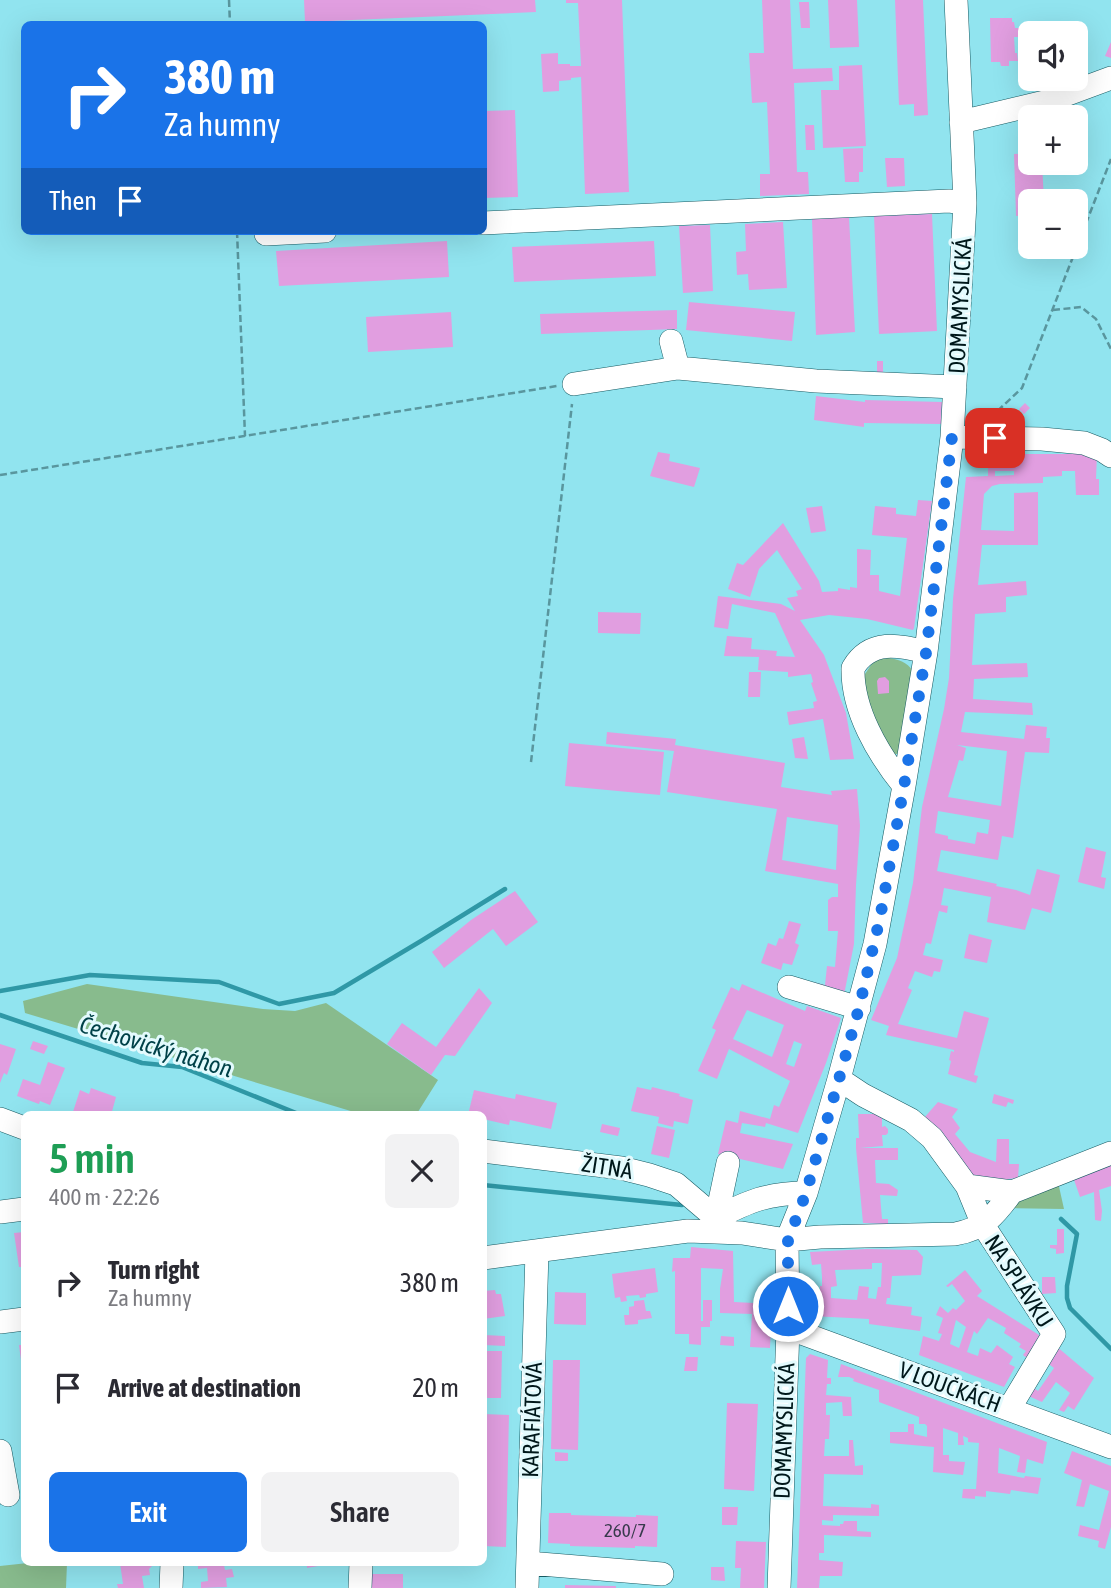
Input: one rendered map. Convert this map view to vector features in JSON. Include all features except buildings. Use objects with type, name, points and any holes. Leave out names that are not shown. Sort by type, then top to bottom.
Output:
[{"type":"street","name":"DOMAMYSLICKÁ","points":[[779,1588],[788,1328],[788,1240],[806,1193],[859,1008],[874,944],[904,786],[961,437],[955,387],[965,203],[956,0]]},
{"type":"street","points":[[961,122],[1049,101],[1111,78]]},
{"type":"street","points":[[487,223],[949,201],[965,203]]},
{"type":"street","points":[[671,341],[678,368]]},
{"type":"street","points":[[574,384],[678,368],[816,381],[955,387]]},
{"type":"street","points":[[961,437],[1084,443],[1111,456]]},
{"type":"street","points":[[904,786],[885,760],[868,729],[855,688],[853,668],[863,654],[879,647],[896,646],[926,653]]},
{"type":"street","points":[[789,987],[859,1008]]},
{"type":"street","name":"NA SPLÁVKU","points":[[839,1079],[911,1120],[932,1138],[967,1186],[983,1225],[1054,1334],[1009,1409]]},
{"type":"street","points":[[0,1119],[21,1127]]},
{"type":"street","name":"ŽITNÁ","points":[[487,1151],[621,1168],[649,1175],[676,1184],[715,1225]]},
{"type":"street","name":"NA SPLÁVKU","points":[[788,1240],[969,1232],[983,1225],[1012,1192],[1111,1153]]},
{"type":"street","points":[[715,1225],[728,1163]]},
{"type":"street","name":"NA SPLÁVKU","points":[[967,1186],[1012,1192]]},
{"type":"street","points":[[487,1258],[688,1231],[715,1225],[744,1204],[772,1195],[806,1193]]},
{"type":"street","points":[[0,1212],[21,1209]]},
{"type":"street","points":[[715,1225],[742,1234],[788,1240]]},
{"type":"street","name":"KARAFIÁTOVÁ","points":[[527,1588],[537,1252]]},
{"type":"street","points":[[0,1322],[21,1319]]},
{"type":"street","name":"V LOUČKÁCH","points":[[788,1328],[1111,1447]]},
{"type":"street","points":[[0,1451],[8,1495]]},
{"type":"street","points":[[528,1563],[662,1574]]},
{"type":"street","points":[[171,1588],[172,1566]]},
{"type":"street","points":[[360,1588],[361,1566]]},
{"type":"path","points":[[229,0],[230,21]]},
{"type":"path","points":[[961,437],[1022,388],[1111,159]]},
{"type":"path","points":[[237,235],[245,436]]},
{"type":"path","points":[[1052,310],[1081,307],[1096,319],[1111,349]]},
{"type":"path","points":[[0,475],[574,384],[531,762]]},
{"type":"green space","points":[[888,658],[908,665],[913,671],[901,752],[897,754],[891,754],[863,698],[865,674],[877,660]]},
{"type":"green space","points":[[87,984],[263,1009],[295,1011],[326,1003],[438,1080],[419,1111],[351,1111],[25,1013],[23,1001]]},
{"type":"green space","points":[[1058,1182],[1064,1209],[1006,1208],[1015,1201]]},
{"type":"green space","points":[[21,1564],[21,1566],[67,1566],[66,1588],[0,1588],[0,1566]]},
{"type":"waterway","points":[[0,991],[90,975],[219,982],[279,1004],[334,993],[505,889]]},
{"type":"waterway","name":"Čechovický náhon","points":[[0,1015],[142,1063],[182,1067],[291,1111]]},
{"type":"waterway","name":"Čechovický náhon","points":[[487,1185],[682,1205]]},
{"type":"waterway","name":"Čechovický náhon","points":[[1061,1219],[1077,1234],[1067,1286],[1070,1308],[1111,1349]]},
{"type":"route","points":[[788,1306],[788,1240],[806,1193],[839,1079],[880,918],[926,653],[952,437],[995,438]]}]
